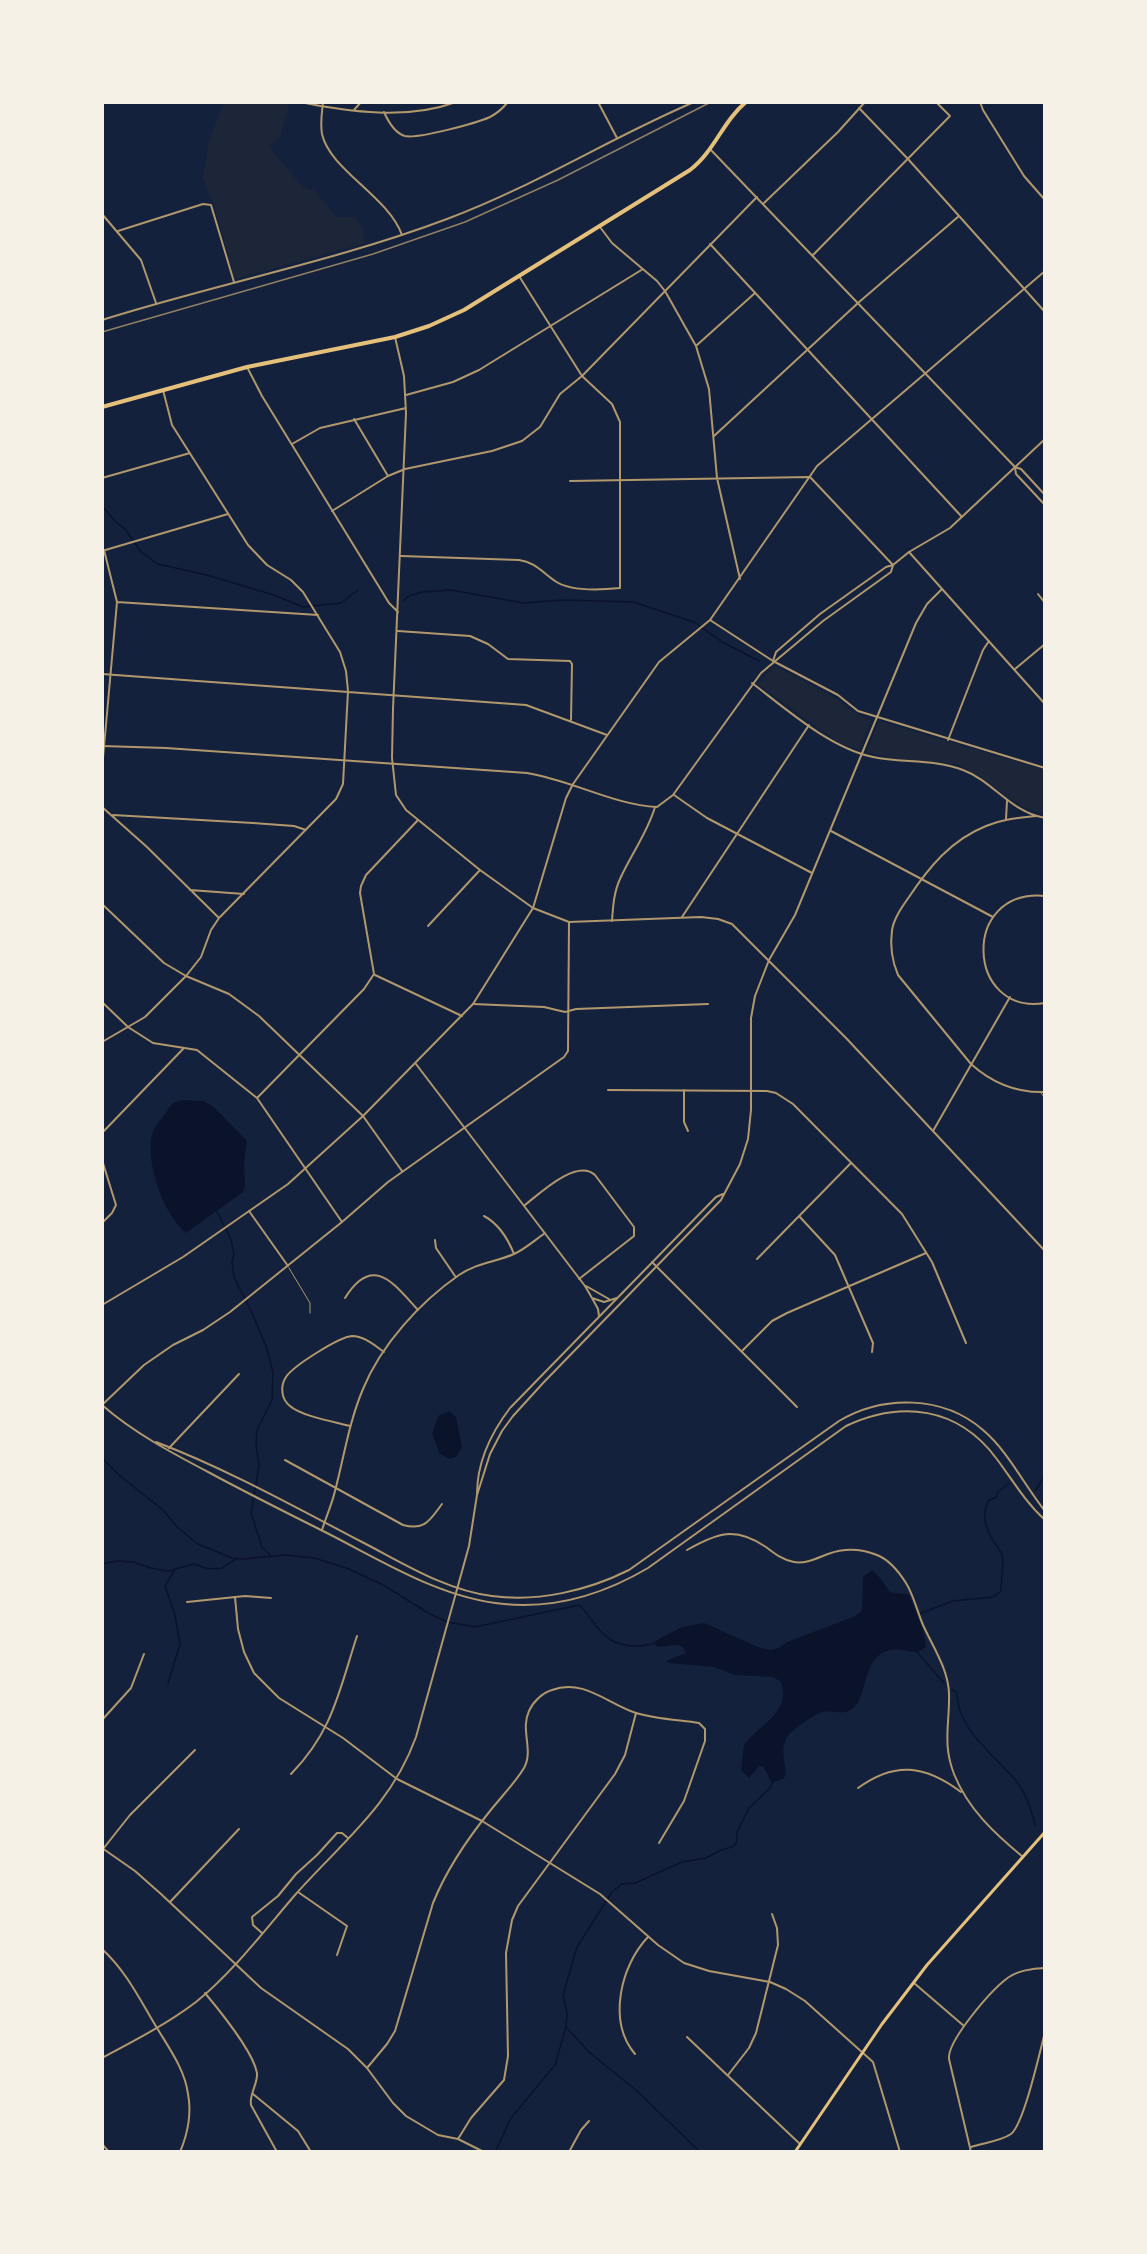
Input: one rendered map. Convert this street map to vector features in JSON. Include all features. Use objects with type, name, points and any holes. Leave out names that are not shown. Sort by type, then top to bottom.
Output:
[{"type":"highway","points":[[102,407],[247,367],[395,337],[450,317],[690,170],[701,161],[729,120],[746,102]]},
{"type":"main road","points":[[795,2152],[863,2052],[914,1983],[967,1918],[1045,1832]]},
{"type":"street","points":[[300,102],[354,110],[383,111],[415,111],[442,107],[456,102]]},
{"type":"street","points":[[354,110],[361,102]]},
{"type":"street","points":[[383,111],[397,131],[406,136],[418,136],[482,120],[496,114],[508,102]]},
{"type":"street","points":[[598,102],[617,138]]},
{"type":"street","points":[[102,320],[402,235],[493,201],[686,103],[694,102]]},
{"type":"street","points":[[764,203],[865,102]]},
{"type":"street","points":[[813,255],[950,116],[936,102]]},
{"type":"street","points":[[980,102],[1023,176],[1045,200]]},
{"type":"street","points":[[323,104],[322,131],[328,150],[384,207],[396,221],[402,235]]},
{"type":"street","points":[[859,108],[908,159],[1045,312]]},
{"type":"street","points":[[710,149],[1015,467],[1021,469],[1045,495]]},
{"type":"street","points":[[332,511],[388,476],[405,469],[492,451],[522,441],[540,427],[560,394],[582,376],[757,197]]},
{"type":"street","points":[[118,231],[209,204],[214,209],[234,282]]},
{"type":"street","points":[[102,214],[145,266],[156,303]]},
{"type":"street","points":[[714,436],[858,303],[959,216]]},
{"type":"street","points":[[599,226],[612,243],[665,291],[696,346],[709,389],[717,478],[740,579]]},
{"type":"street","points":[[710,244],[962,517]]},
{"type":"street","points":[[406,395],[468,376],[643,269]]},
{"type":"street","points":[[102,1305],[183,1257],[305,1170],[416,1064],[473,1004],[533,909],[566,798],[573,784],[659,662],[710,620],[823,460],[1045,271]]},
{"type":"street","points":[[401,556],[519,560],[534,564],[556,582],[567,586],[620,588],[621,429],[617,413],[608,399],[582,376],[519,276]]},
{"type":"street","points":[[696,346],[755,293]]},
{"type":"street","points":[[395,337],[401,358],[406,395],[405,469],[394,694],[393,763],[398,800],[418,820],[533,909],[569,922],[701,917],[728,922],[841,1033],[1045,1251]]},
{"type":"street","points":[[247,367],[256,387],[332,511],[389,603],[398,613]]},
{"type":"street","points":[[102,1042],[146,1017],[186,976],[201,957],[210,930],[219,918],[340,794],[346,760],[348,691],[346,671],[340,652],[299,587],[258,557],[228,514],[172,425],[163,390]]},
{"type":"street","points":[[291,444],[309,433],[406,408]]},
{"type":"street","points":[[354,420],[388,476]]},
{"type":"street","points":[[103,746],[166,748],[527,773],[573,784],[628,803],[662,806],[673,795],[753,683],[773,661],[776,652],[820,614],[886,567],[893,565],[909,552],[941,534],[1045,439]]},
{"type":"street","points":[[102,478],[190,453]]},
{"type":"street","points":[[1015,467],[1016,474],[1045,505]]},
{"type":"street","points":[[570,481],[810,477],[893,565]]},
{"type":"street","points":[[102,769],[117,602],[103,551],[228,514]]},
{"type":"street","points":[[909,552],[1045,704]]},
{"type":"street","points":[[773,661],[780,658],[823,621],[891,572],[893,565]]},
{"type":"street","points":[[102,2058],[157,2028],[205,1994],[383,1801],[397,1779],[416,1737],[469,1546],[477,1496],[490,1454],[506,1425],[544,1382],[721,1200],[740,1164],[750,1127],[751,1018],[755,996],[769,960],[795,915],[916,623],[927,604],[942,589]]},
{"type":"street","points":[[1038,594],[1045,603]]},
{"type":"street","points":[[117,602],[318,615]]},
{"type":"street","points":[[710,620],[773,661],[837,695],[858,711],[1045,768]]},
{"type":"street","points":[[398,631],[470,636],[488,644],[508,659],[570,661],[573,664],[571,720]]},
{"type":"street","points":[[948,740],[983,650],[989,641]]},
{"type":"street","points":[[1014,669],[1045,644]]},
{"type":"street","points":[[102,674],[526,705],[607,735]]},
{"type":"street","points":[[753,683],[838,743],[862,754],[960,769],[974,776],[1007,801],[1036,816],[1045,818]]},
{"type":"street","points":[[681,919],[809,724]]},
{"type":"street","points":[[673,795],[707,818],[812,873]]},
{"type":"street","points":[[1006,819],[1007,801]]},
{"type":"street","points":[[102,807],[219,918]]},
{"type":"street","points":[[612,921],[614,899],[620,878],[643,840],[655,807]]},
{"type":"street","points":[[113,815],[294,826],[306,830]]},
{"type":"street","points":[[1036,816],[1006,819],[986,826],[952,846],[937,859],[900,910],[892,928],[891,946],[894,965],[903,981],[971,1064],[1003,1085],[1045,1092]]},
{"type":"street","points":[[257,1098],[364,989],[374,974],[360,886],[366,875],[418,820]]},
{"type":"street","points":[[830,831],[993,917]]},
{"type":"street","points":[[428,926],[480,870]]},
{"type":"street","points":[[190,890],[244,894]]},
{"type":"street","points":[[1045,896],[1029,896],[1013,901],[993,917],[984,934],[982,952],[983,961],[995,985],[1010,997],[1029,1003],[1045,1003]]},
{"type":"street","points":[[102,904],[164,963],[186,976],[217,987],[238,999],[363,1116],[402,1171]]},
{"type":"street","points":[[569,922],[570,1011],[568,1051],[564,1057],[402,1171],[288,1266],[216,1322],[173,1345],[144,1365],[102,1405],[151,1440],[324,1522],[427,1575],[482,1594],[510,1597],[545,1595],[581,1588],[616,1576],[648,1558],[839,1421],[858,1411],[883,1404],[912,1402],[929,1404],[972,1422],[983,1430],[999,1448],[1045,1511]]},
{"type":"street","points":[[374,974],[462,1016]]},
{"type":"street","points":[[933,1131],[1010,997]]},
{"type":"street","points":[[102,1002],[128,1027],[153,1043],[197,1050],[257,1098],[342,1222]]},
{"type":"street","points":[[473,1004],[544,1007],[565,1012],[708,1004]]},
{"type":"street","points":[[102,1133],[183,1048]]},
{"type":"street","points":[[416,1064],[585,1286],[598,1309],[599,1316]]},
{"type":"street","points":[[608,1090],[751,1090],[767,1091],[785,1098],[902,1214],[932,1262],[966,1344]]},
{"type":"street","points":[[684,1090],[684,1122],[688,1131]]},
{"type":"street","points":[[102,1160],[116,1205],[102,1223]]},
{"type":"street","points":[[757,1259],[851,1163]]},
{"type":"street","points":[[524,1206],[572,1171],[584,1169],[590,1170],[595,1175],[625,1214],[634,1227],[634,1236],[579,1279]]},
{"type":"street","points":[[477,1496],[477,1479],[481,1463],[501,1420],[528,1389],[652,1262],[716,1197],[723,1194]]},
{"type":"street","points":[[249,1211],[288,1266]]},
{"type":"street","points":[[484,1216],[500,1230],[514,1254]]},
{"type":"street","points":[[799,1216],[829,1246],[850,1286],[873,1343],[872,1352]]},
{"type":"street","points":[[322,1530],[336,1488],[350,1426],[364,1387],[384,1352],[419,1310],[456,1277],[476,1265],[514,1254],[545,1233]]},
{"type":"street","points":[[435,1240],[436,1248],[456,1277]]},
{"type":"street","points":[[742,1351],[779,1317],[926,1253]]},
{"type":"street","points":[[652,1262],[797,1407]]},
{"type":"street","points":[[345,1298],[358,1282],[375,1275],[383,1276],[392,1282],[419,1310]]},
{"type":"street","points":[[585,1286],[609,1299]]},
{"type":"street","points":[[592,1298],[604,1302],[617,1298],[622,1302]]},
{"type":"street","points":[[350,1426],[294,1410],[285,1402],[284,1382],[290,1373],[342,1338],[361,1338],[384,1352]]},
{"type":"street","points":[[168,1448],[239,1374]]},
{"type":"street","points":[[168,1448],[376,1558],[456,1594],[497,1603],[540,1604],[575,1599],[620,1584],[648,1568],[846,1426],[886,1412],[904,1410],[930,1413],[953,1421],[972,1432],[988,1448],[1026,1500],[1045,1520]]},
{"type":"street","points":[[501,1420],[506,1425]]},
{"type":"street","points":[[285,1460],[404,1525],[414,1528],[426,1524],[442,1504]]},
{"type":"street","points":[[687,1550],[715,1536],[737,1533],[755,1540],[791,1562],[807,1562],[841,1550],[865,1551],[888,1560],[908,1585],[943,1666],[948,1683],[947,1748],[961,1792]]},
{"type":"street","points":[[188,1602],[235,1597],[271,1598]]},
{"type":"street","points":[[235,1597],[241,1641],[254,1673],[279,1698],[327,1727],[397,1779],[482,1821],[600,1894],[672,1955],[696,1968],[770,1982],[805,2001],[873,2062],[900,2152]]},
{"type":"street","points":[[291,1774],[310,1754],[327,1727],[357,1636]]},
{"type":"street","points":[[102,1720],[131,1688],[144,1654]]},
{"type":"street","points":[[367,2068],[387,2044],[394,2031],[437,1893],[482,1821],[523,1769],[529,1753],[525,1733],[526,1719],[533,1704],[543,1694],[565,1686],[580,1687],[636,1713],[699,1723],[705,1729],[705,1741],[684,1801],[659,1843]]},
{"type":"street","points":[[458,2139],[471,2118],[504,2080],[508,2056],[506,1974],[508,1936],[518,1906],[621,1765],[636,1713]]},
{"type":"street","points":[[195,1750],[130,1815],[103,1849],[135,1871],[170,1902],[261,1989],[348,2049],[367,2068],[393,2103],[406,2116],[438,2135],[458,2139],[484,2152]]},
{"type":"street","points":[[858,1788],[874,1777],[890,1771],[913,1769],[938,1775],[961,1792],[986,1824],[1023,1857]]},
{"type":"street","points":[[170,1902],[239,1829]]},
{"type":"street","points":[[262,1933],[253,1925],[252,1917],[278,1896],[296,1874],[337,1833],[342,1833],[349,1839]]},
{"type":"street","points":[[298,1892],[347,1926],[337,1955]]},
{"type":"street","points":[[728,2075],[749,2048],[756,2033],[770,1982],[778,1945],[777,1928],[772,1914]]},
{"type":"street","points":[[635,2054],[626,2042],[620,2001],[633,1955],[648,1937]]},
{"type":"street","points":[[102,1949],[127,1977],[180,2069],[188,2093],[190,2113],[188,2133],[180,2152]]},
{"type":"street","points":[[972,2152],[963,2124],[948,2053],[964,2026],[1004,1980],[1018,1973],[1045,1968]]},
{"type":"street","points":[[914,1983],[964,2026]]},
{"type":"street","points":[[205,1994],[223,2015],[253,2060],[257,2078],[250,2100],[277,2152]]},
{"type":"street","points":[[970,2147],[1006,2136],[1014,2131],[1022,2114],[1045,2032]]},
{"type":"street","points":[[687,2037],[800,2144]]},
{"type":"street","points":[[253,2094],[298,2131],[310,2152]]},
{"type":"street","points":[[569,2152],[581,2130],[589,2121]]},
{"type":"street","points":[[102,2144],[109,2152]]},
{"type":"lane","points":[[1040,1092],[1045,1098]]},
{"type":"lane","points":[[288,1266],[310,1303],[310,1313]]},
{"type":"shaded area","points":[[224,102],[289,104],[280,138],[270,145],[272,151],[303,187],[315,191],[336,217],[355,217],[362,227],[365,243],[235,279],[214,205],[203,178],[209,141]]},
{"type":"shaded area","points":[[775,666],[834,697],[853,712],[871,720],[860,750],[839,743],[758,684]]},
{"type":"shaded area","points":[[879,721],[1045,770],[1045,815],[1023,807],[957,764],[893,759],[867,752]]},
{"type":"shaded area","points":[[182,1100],[203,1101],[214,1107],[247,1141],[243,1192],[186,1233],[170,1214],[158,1188],[151,1159],[152,1134],[156,1126],[171,1105]]},
{"type":"shaded area","points":[[449,1411],[456,1417],[462,1447],[456,1457],[450,1459],[440,1454],[432,1434],[438,1416]]},
{"type":"shaded area","points":[[872,1570],[890,1592],[909,1595],[923,1629],[926,1647],[918,1652],[891,1650],[881,1654],[870,1668],[861,1696],[852,1709],[845,1712],[819,1713],[804,1722],[786,1739],[783,1750],[786,1774],[784,1778],[772,1783],[763,1766],[759,1766],[749,1778],[741,1770],[744,1745],[778,1709],[783,1691],[780,1681],[773,1677],[734,1675],[714,1667],[669,1663],[666,1661],[686,1653],[684,1649],[675,1645],[659,1647],[656,1646],[655,1641],[682,1627],[704,1623],[760,1648],[771,1650],[779,1648],[787,1642],[853,1617],[862,1611],[863,1577]]},
{"type":"waterway","points":[[102,506],[125,529],[141,552],[158,564],[207,575],[274,595],[303,607],[341,603],[358,590]]},
{"type":"waterway","points":[[403,601],[409,596],[422,592],[451,590],[524,603],[562,600],[633,602],[694,622],[722,642],[759,661]]},
{"type":"waterway","points":[[216,1210],[231,1239],[234,1254],[232,1262],[234,1277],[266,1346],[273,1372],[272,1400],[257,1430],[256,1445],[259,1466],[251,1513],[262,1547],[270,1555]]},
{"type":"waterway","points":[[102,1458],[119,1475],[163,1510],[178,1528],[198,1544],[232,1558],[285,1555],[314,1558],[349,1569],[385,1586],[430,1614],[448,1622],[475,1627],[579,1605],[609,1639],[632,1646],[656,1643]]},
{"type":"waterway","points":[[1035,1491],[1045,1476]]},
{"type":"waterway","points":[[919,1614],[953,1601],[993,1597],[1001,1591],[1003,1560],[1001,1552],[990,1536],[985,1522],[985,1510],[988,1501],[996,1497],[998,1492],[1009,1483]]},
{"type":"waterway","points":[[102,1564],[116,1561],[133,1562],[168,1571],[194,1564],[208,1569],[222,1568],[236,1559]]},
{"type":"waterway","points":[[168,1683],[180,1644],[175,1615],[165,1586],[175,1569]]},
{"type":"waterway","points":[[916,1651],[944,1683]]},
{"type":"waterway","points":[[952,1689],[957,1693],[963,1719],[970,1731],[1020,1786],[1035,1825]]},
{"type":"waterway","points":[[495,2152],[511,2118],[555,2065],[566,2027],[567,2013],[563,1995],[577,1947],[612,1892],[622,1884],[635,1883],[682,1862],[706,1858],[734,1846],[737,1841],[737,1832],[749,1808],[770,1788],[772,1783]]},
{"type":"waterway","points":[[567,2028],[589,2052],[637,2091],[700,2152]]},
{"type":"railway","points":[[102,332],[373,254],[465,222],[558,180],[711,102]]}]
